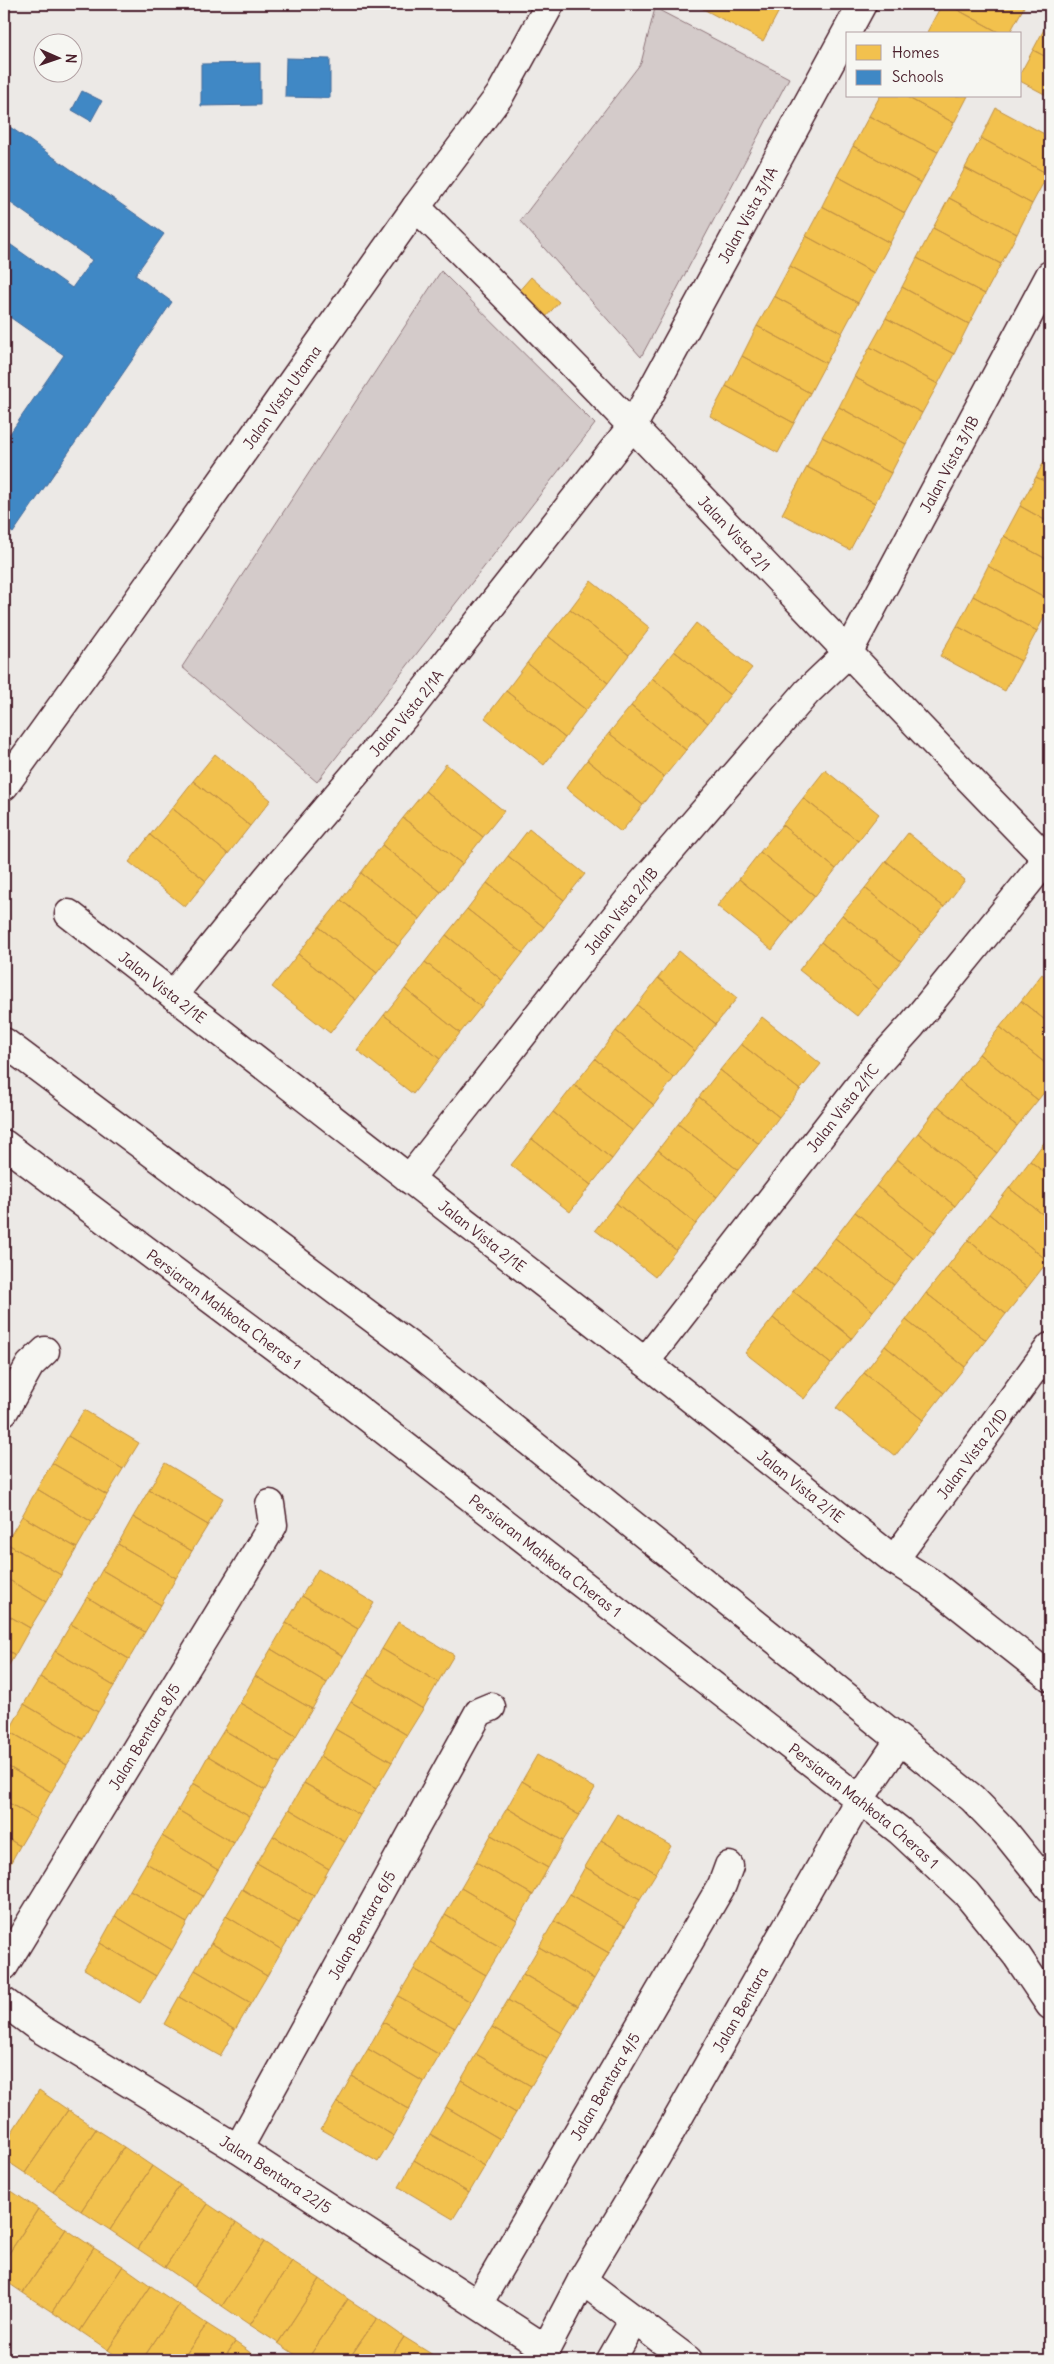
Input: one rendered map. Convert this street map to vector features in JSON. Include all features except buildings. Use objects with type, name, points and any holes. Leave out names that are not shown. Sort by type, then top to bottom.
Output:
[{"type":"street","name":"Jalan Vista Utama","points":[[4,786],[416,207],[500,95],[550,4]]},
{"type":"street","name":"Jalan Vista 3/1A","points":[[847,32],[862,4]]},
{"type":"street","name":"Jalan Vista 3/1A","points":[[633,424],[846,33]]},
{"type":"street","name":"Jalan Vista 2/1","points":[[416,207],[633,424],[848,653],[1049,860]]},
{"type":"street","name":"Jalan Vista 3/1B","points":[[848,653],[1050,275]]},
{"type":"street","name":"Jalan Vista 2/1A","points":[[173,995],[268,877],[407,713],[633,424]]},
{"type":"street","name":"Jalan Vista 2/1B","points":[[409,1179],[638,888],[808,692],[848,653]]},
{"type":"street","name":"Jalan Vista 2/1C","points":[[644,1362],[874,1067],[912,1025],[1049,860]]},
{"type":"street","name":"Jalan Vista 2/1E","points":[[69,914],[644,1362],[894,1560],[931,1583],[1050,1677]]},
{"type":"street","points":[[4,1042],[418,1352],[972,1798],[1005,1832],[1050,1888]]},
{"type":"street","name":"Persiaran Mahkota Cheras 1","points":[[4,1144],[343,1398],[900,1832],[966,1893],[1017,1956],[1050,2005]]},
{"type":"street","name":"Jalan Vista 2/1D","points":[[894,1560],[1050,1347]]},
{"type":"street","points":[[4,1411],[30,1365],[45,1351]]},
{"type":"street","name":"Jalan Bentara 8/5","points":[[4,1966],[273,1524],[270,1504]]},
{"type":"street","name":"Jalan Bentara 6/5","points":[[238,2149],[480,1712],[491,1706]]},
{"type":"street","name":"Jalan Bentara","points":[[543,2355],[582,2280],[656,2156],[859,1800],[899,1741]]},
{"type":"street","name":"Jalan Bentara 4/5","points":[[478,2304],[722,1885],[729,1866]]},
{"type":"street","name":"Jalan Bentara 22/5","points":[[4,2002],[39,2028],[238,2149],[478,2304],[543,2355]]},
{"type":"street","points":[[582,2280],[688,2360]]},
{"type":"street","points":[[611,2360],[634,2320]]},
{"type":"shaded area","points":[[655,8],[789,78],[641,357],[520,221],[641,63]]},
{"type":"shaded area","points":[[441,271],[595,424],[317,782],[182,667]]}]
